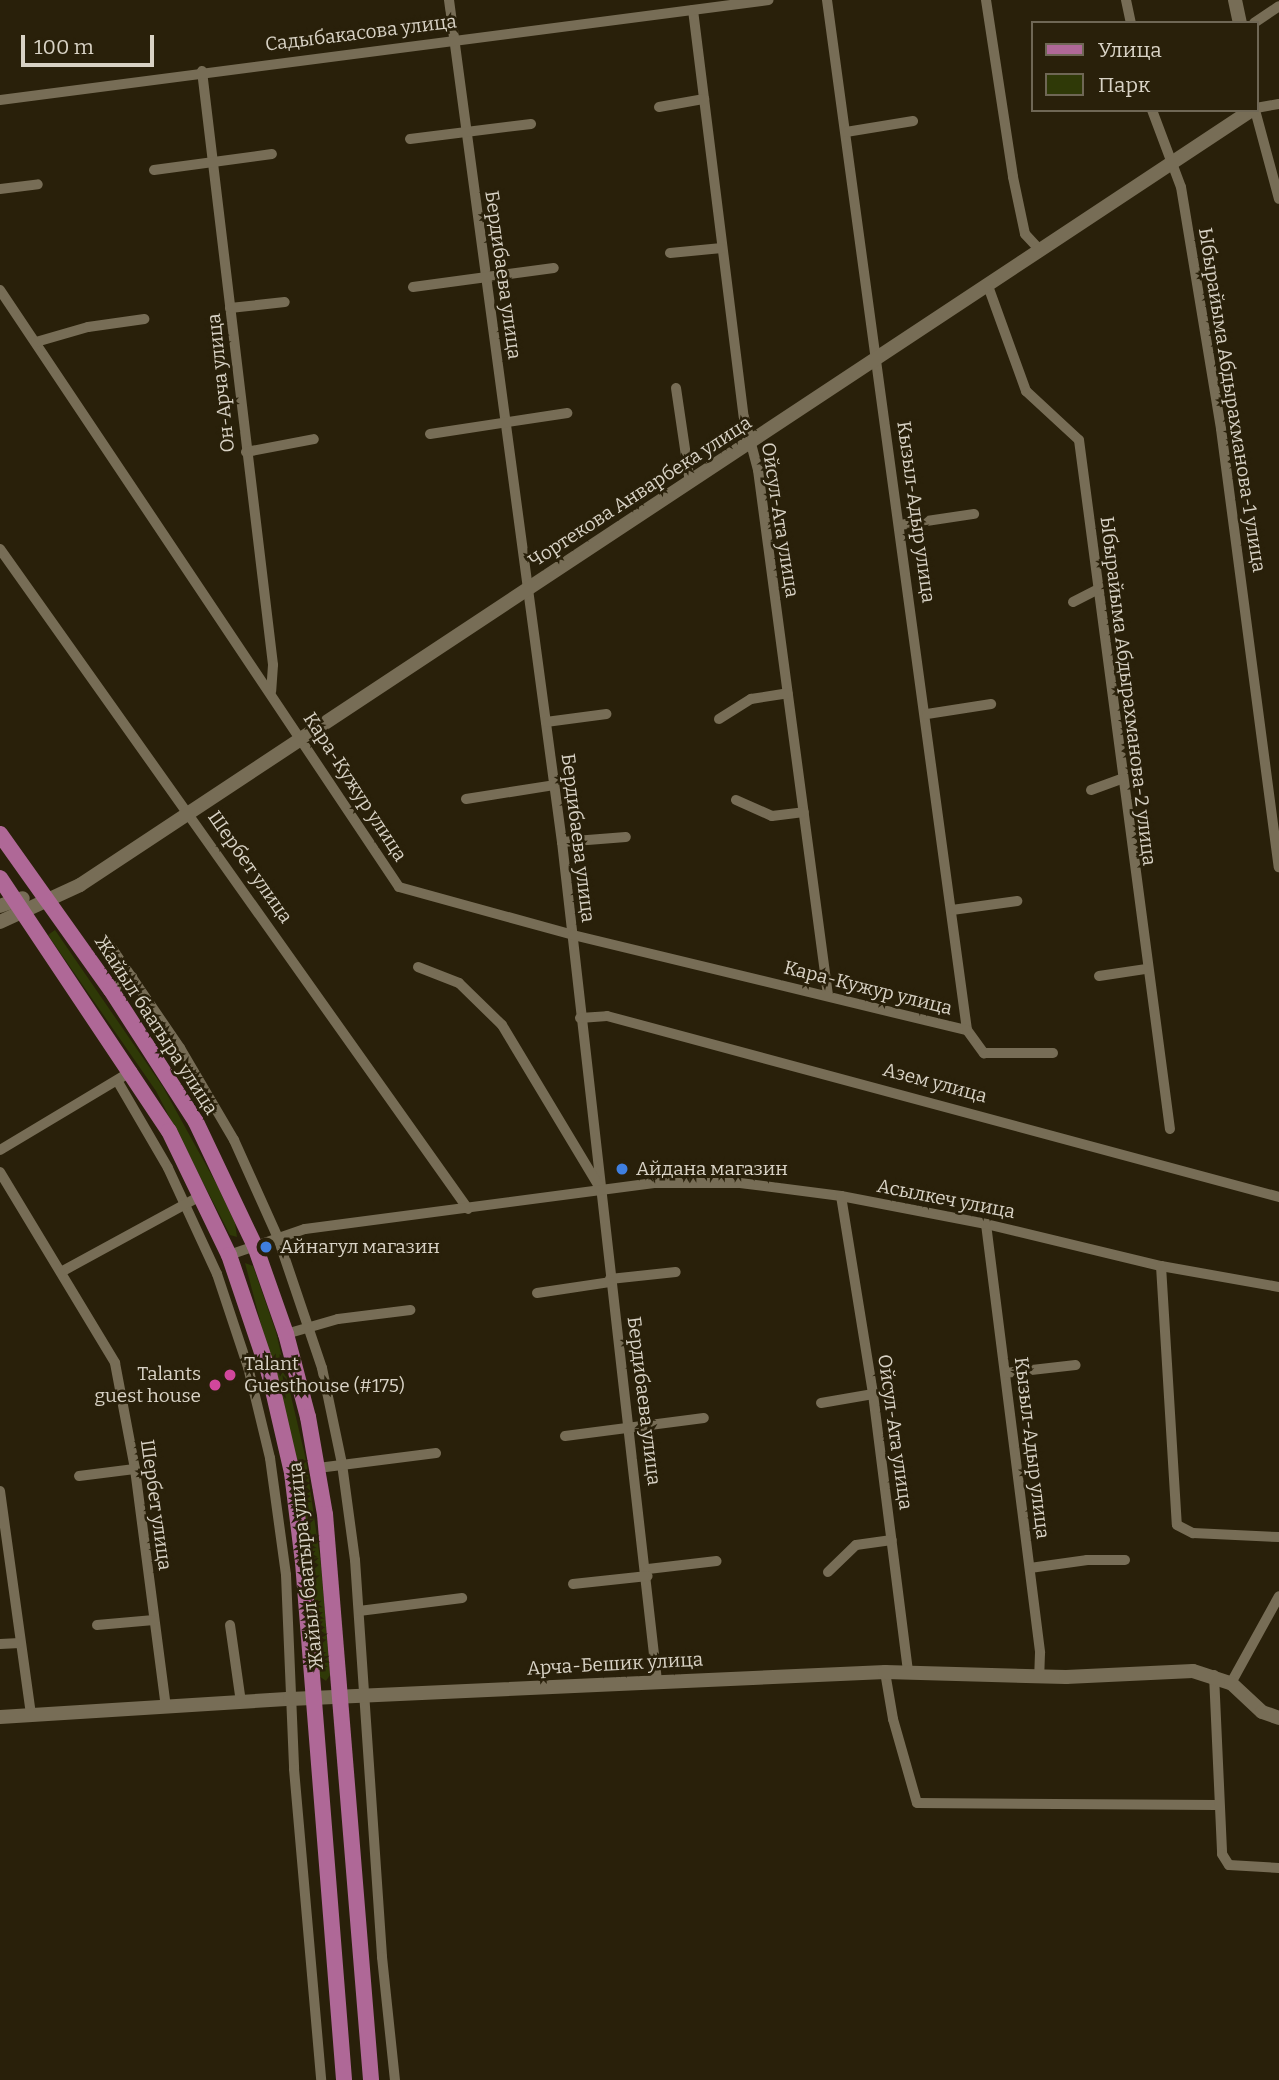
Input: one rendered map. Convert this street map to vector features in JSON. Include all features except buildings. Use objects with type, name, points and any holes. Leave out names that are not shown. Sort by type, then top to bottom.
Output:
[{"type":"main road","name":"Жайыл баатыра улица","points":[[0,834],[111,990],[196,1122],[255,1246],[286,1334],[318,1468],[340,1696],[371,2080]]},
{"type":"main road","name":"Жайыл баатыра улица","points":[[0,878],[12,904],[132,1071],[202,1195],[229,1255],[269,1373],[292,1473],[344,2080]]},
{"type":"street","name":"Бердибаева улица","points":[[449,0],[485,277],[530,587],[562,842],[580,1018],[648,1572],[657,1681]]},
{"type":"street","name":"Садыбакасова улица","points":[[0,100],[453,38],[769,0]]},
{"type":"street","name":"Кызыл-Адыр улица","points":[[827,0],[927,714],[967,1030]]},
{"type":"street","points":[[986,0],[1013,177],[1025,234],[1040,250]]},
{"type":"street","points":[[1126,0],[1131,21]]},
{"type":"street","points":[[1235,0],[1240,21]]},
{"type":"street","points":[[1257,21],[1279,6]]},
{"type":"street","name":"Ойсул-Ата улица","points":[[693,9],[722,248],[789,693],[828,995]]},
{"type":"street","name":"Он-Арча улица","points":[[202,71],[272,665],[271,691]]},
{"type":"street","points":[[659,107],[705,99]]},
{"type":"street","points":[[1258,108],[1279,104]]},
{"type":"street","name":"Ыбырайыма Абдырахманова-1 улица","points":[[1153,112],[1181,187],[1221,429],[1279,867]]},
{"type":"street","name":"Чортекова Анварбека улица","points":[[46,899],[80,885],[1250,112]]},
{"type":"street","points":[[1255,112],[1279,200]]},
{"type":"street","points":[[846,132],[913,121]]},
{"type":"street","points":[[410,139],[465,130],[531,124]]},
{"type":"street","points":[[154,170],[272,154]]},
{"type":"street","points":[[1267,160],[1279,159]]},
{"type":"street","points":[[0,189],[38,184]]},
{"type":"street","points":[[670,253],[722,248]]},
{"type":"street","points":[[413,287],[554,268]]},
{"type":"street","name":"Ыбырайыма Абдырахманова-2 улица","points":[[988,286],[1026,391],[1079,440],[1146,969],[1170,1129]]},
{"type":"street","name":"Кара-Кужур улица","points":[[0,290],[303,737],[399,887],[573,935],[967,1030]]},
{"type":"street","points":[[230,308],[285,302]]},
{"type":"street","points":[[36,342],[88,327],[144,319]]},
{"type":"street","points":[[677,388],[690,483]]},
{"type":"street","points":[[430,434],[567,413]]},
{"type":"street","points":[[246,452],[314,439]]},
{"type":"street","points":[[900,525],[974,514]]},
{"type":"street","name":"Шербет улица","points":[[0,549],[190,812],[468,1209]]},
{"type":"street","points":[[1073,602],[1098,589]]},
{"type":"street","points":[[719,719],[751,699],[789,693]]},
{"type":"street","points":[[927,714],[991,704]]},
{"type":"street","points":[[546,722],[606,714]]},
{"type":"street","points":[[1091,790],[1121,779]]},
{"type":"street","points":[[466,799],[554,785]]},
{"type":"street","points":[[736,800],[772,816],[804,812]]},
{"type":"street","points":[[562,842],[626,837]]},
{"type":"street","points":[[0,922],[12,904],[46,899]]},
{"type":"street","points":[[951,910],[1017,901]]},
{"type":"street","points":[[107,941],[221,1116],[278,1238],[310,1326],[342,1464],[359,1611],[382,1957],[395,2080]]},
{"type":"street","points":[[418,967],[459,983],[502,1026],[602,1191]]},
{"type":"street","points":[[1099,976],[1146,969]]},
{"type":"street","points":[[111,990],[132,977]]},
{"type":"street","name":"Азем улица","points":[[580,1018],[607,1016],[1279,1197]]},
{"type":"street","points":[[967,1030],[984,1053],[1052,1053]]},
{"type":"street","points":[[0,1150],[118,1082],[132,1071]]},
{"type":"street","points":[[118,1082],[186,1204],[232,1316],[266,1437],[286,1575],[290,1699],[321,2080]]},
{"type":"street","name":"Шербет улица","points":[[0,1172],[116,1363],[135,1469],[166,1707]]},
{"type":"street","name":"Асылкеч улица","points":[[229,1255],[305,1229],[654,1184],[740,1183],[841,1196],[986,1224],[1161,1266],[1279,1287]]},
{"type":"street","points":[[61,1272],[202,1195]]},
{"type":"street","name":"Ойсул-Ата улица","points":[[841,1196],[873,1394],[908,1673]]},
{"type":"street","name":"Кызыл-Адыр улица","points":[[986,1224],[1030,1568],[1039,1676]]},
{"type":"street","points":[[1161,1266],[1177,1525],[1193,1533],[1279,1537]]},
{"type":"street","points":[[537,1293],[676,1272]]},
{"type":"street","points":[[286,1334],[310,1326],[410,1310]]},
{"type":"street","points":[[1005,1373],[1076,1365]]},
{"type":"street","points":[[821,1403],[873,1394]]},
{"type":"street","points":[[565,1436],[704,1419]]},
{"type":"street","points":[[318,1468],[436,1453]]},
{"type":"street","points":[[79,1476],[135,1469]]},
{"type":"street","points":[[0,1491],[31,1715]]},
{"type":"street","points":[[828,1572],[856,1545],[892,1540]]},
{"type":"street","points":[[1030,1568],[1087,1559],[1125,1560]]},
{"type":"street","points":[[573,1584],[717,1561]]},
{"type":"street","points":[[1231,1683],[1279,1596]]},
{"type":"street","points":[[359,1611],[462,1598]]},
{"type":"street","points":[[97,1625],[154,1620]]},
{"type":"street","points":[[1266,1623],[1279,1623]]},
{"type":"street","points":[[230,1625],[241,1702]]},
{"type":"street","points":[[0,1644],[20,1643]]},
{"type":"street","name":"Арча-Бешик улица","points":[[0,1717],[340,1696],[885,1672],[1039,1676],[1193,1671],[1214,1675],[1231,1683],[1262,1712],[1279,1718]]},
{"type":"street","points":[[885,1672],[893,1719],[917,1803],[1217,1805]]},
{"type":"street","points":[[1214,1675],[1217,1805],[1222,1854],[1229,1865],[1279,1868]]},
{"type":"green space","points":[[55,930],[163,1087],[217,1185],[235,1223],[237,1237],[230,1235],[156,1091],[48,935]]},
{"type":"green space","points":[[245,1263],[253,1266],[276,1332],[306,1460],[321,1565],[330,1675],[326,1681],[319,1676],[297,1462]]},
{"type":"place","name":"Айдана магазин","points":[[622,1169]]},
{"type":"place","name":"Айнагул магазин","points":[[266,1247]]},
{"type":"place","name":"Talant Guesthouse (#175)","points":[[230,1375]]},
{"type":"place","name":"Talants guest house","points":[[215,1385]]}]
